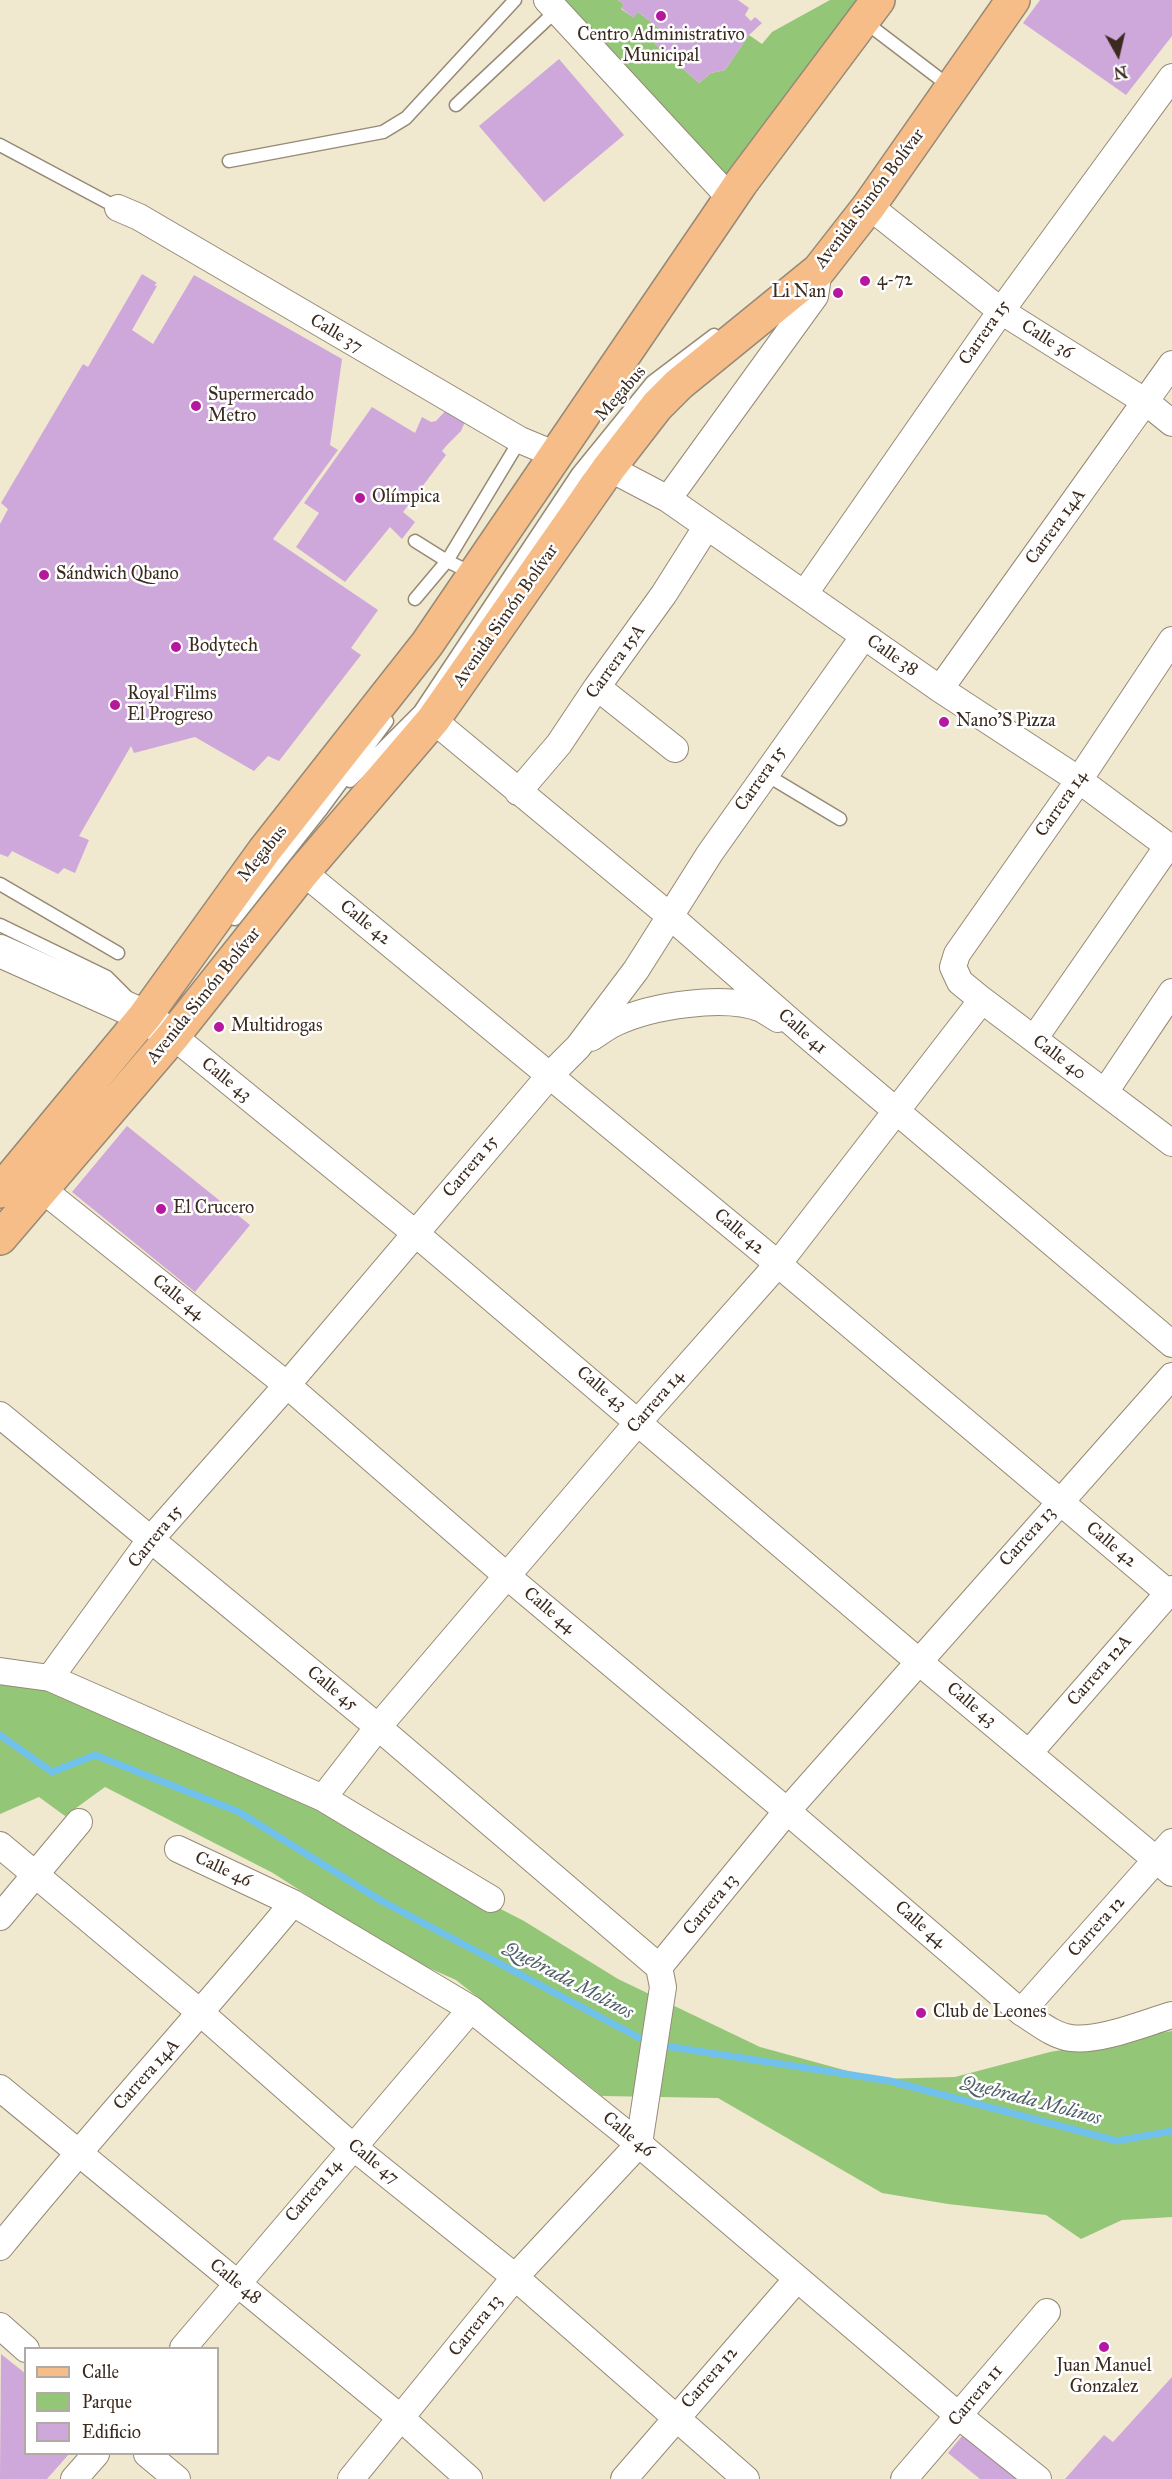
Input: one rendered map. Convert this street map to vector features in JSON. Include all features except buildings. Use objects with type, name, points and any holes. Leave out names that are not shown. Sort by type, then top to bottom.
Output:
[{"type":"main road","name":"Avenida Simón Bolívar","points":[[0,1238],[172,1036],[303,873],[433,720],[609,468],[657,406],[808,268],[869,206],[1013,0]]},
{"type":"main road","name":"Avenida Simón Bolívar","points":[[0,1191],[145,1016],[264,851],[420,654],[461,568],[556,455],[738,199],[874,22]]},
{"type":"main road","points":[[43,1190],[134,1040],[145,1016]]},
{"type":"street","points":[[552,5],[738,199]]},
{"type":"street","name":"Carrera 15","points":[[805,593],[1001,311],[1172,77]]},
{"type":"street","name":"Calle 36","points":[[869,206],[1001,311],[1146,402],[1172,423]]},
{"type":"street","name":"Calle 37","points":[[118,208],[139,218],[520,440],[556,455]]},
{"type":"street","points":[[668,499],[815,296],[808,268]]},
{"type":"street","name":"Carrera 14A","points":[[940,689],[1172,364]]},
{"type":"street","name":"Calle 38","points":[[609,468],[668,499],[940,689],[1079,780],[1170,848]]},
{"type":"street","name":"Carrera 15A","points":[[518,792],[559,744],[664,594],[707,526]]},
{"type":"street","name":"Carrera 15","points":[[50,1678],[150,1540],[287,1385],[550,1075],[578,1047],[636,970],[710,852],[864,636]]},
{"type":"street","name":"Carrera 14","points":[[953,967],[957,954],[1169,652]]},
{"type":"street","points":[[597,687],[675,749]]},
{"type":"street","name":"Calle 41","points":[[433,720],[671,917],[804,1033],[1172,1344]]},
{"type":"street","points":[[1034,1039],[1170,848]]},
{"type":"street","name":"Calle 42","points":[[303,873],[778,1264],[1171,1593]]},
{"type":"street","name":"Calle 43","points":[[0,951],[145,1016],[172,1036],[416,1233],[1029,1753],[1167,1858]]},
{"type":"street","name":"Calle 40","points":[[953,967],[960,982],[982,1000],[1172,1143]]},
{"type":"street","points":[[1105,1092],[1172,993]]},
{"type":"street","name":"Carrera 14","points":[[323,1798],[378,1727],[639,1421],[778,1264],[982,1000]]},
{"type":"street","points":[[578,1047],[613,1023],[640,1013],[687,1004],[729,1004],[760,1009],[804,1033]]},
{"type":"street","name":"Calle 44","points":[[43,1190],[287,1385],[508,1577],[1022,2012],[1055,2033],[1072,2038],[1108,2034],[1172,2015]]},
{"type":"street","name":"Carrera 13","points":[[659,1967],[787,1811],[1172,1376]]},
{"type":"street","name":"Calle 45","points":[[0,1415],[378,1727],[659,1967]]},
{"type":"street","name":"Carrera 12A","points":[[1029,1753],[1171,1593]]},
{"type":"street","points":[[0,1671],[50,1678],[323,1798],[491,1899]]},
{"type":"street","points":[[0,1917],[79,1822]]},
{"type":"street","name":"Calle 47","points":[[0,1845],[201,2014],[352,2146],[515,2277],[746,2479]]},
{"type":"street","name":"Calle 46","points":[[178,1849],[293,1903],[471,2009],[639,2144],[959,2416],[1038,2479]]},
{"type":"street","name":"Carrera 12","points":[[1022,2012],[1167,1858]]},
{"type":"street","name":"Carrera 14A","points":[[0,2247],[77,2153],[201,2014],[293,1903]]},
{"type":"street","points":[[639,2144],[663,1987],[659,1967]]},
{"type":"street","name":"Carrera 14","points":[[185,2347],[352,2146],[471,2009]]},
{"type":"street","name":"Calle 48","points":[[0,2088],[402,2419],[469,2479]]},
{"type":"street","name":"Carrera 13","points":[[351,2479],[515,2277],[639,2144]]},
{"type":"street","name":"Carrera 12","points":[[624,2479],[797,2279]]},
{"type":"street","name":"Carrera 11","points":[[904,2479],[1047,2312]]},
{"type":"street","points":[[0,2326],[24,2347]]},
{"type":"street","points":[[74,2479],[95,2455]]},
{"type":"street","points":[[148,2455],[177,2479]]},
{"type":"lane","points":[[229,161],[383,132],[406,118],[515,0]]},
{"type":"lane","points":[[456,105],[552,5]]},
{"type":"lane","points":[[874,22],[940,80]]},
{"type":"lane","points":[[0,145],[118,208]]},
{"type":"lane","name":"Megabus","points":[[423,669],[738,199]]},
{"type":"lane","name":"Megabus","points":[[322,809],[420,711],[578,472],[652,382],[724,327]]},
{"type":"lane","points":[[415,599],[461,568],[520,440]]},
{"type":"lane","points":[[415,541],[461,568]]},
{"type":"lane","name":"Megabus","points":[[233,921],[322,809],[396,708]]},
{"type":"lane","points":[[765,774],[840,819]]},
{"type":"lane","points":[[0,884],[118,953]]},
{"type":"lane","points":[[0,925],[107,977],[145,1016]]},
{"type":"green space","points":[[547,0],[618,0],[624,4],[621,9],[633,17],[638,12],[664,32],[655,44],[699,83],[711,73],[725,70],[749,35],[762,44],[772,32],[830,0],[878,0],[730,198]]},
{"type":"green space","points":[[0,1683],[45,1690],[294,1797],[376,1845],[524,1921],[618,1979],[760,2047],[877,2079],[955,2077],[1050,2052],[1172,2031],[1172,2217],[1122,2220],[1081,2239],[1046,2215],[948,2204],[882,2193],[718,2098],[602,2096],[456,1980],[400,1955],[273,1873],[105,1787],[65,1816],[39,1797],[0,1814]]},
{"type":"waterway","name":"Quebrada Molinos","points":[[0,1735],[52,1772],[95,1755],[239,1812],[380,1900],[649,2043]]},
{"type":"waterway","name":"Quebrada Molinos","points":[[659,2045],[890,2081],[1117,2141],[1172,2131]]},
{"type":"place","name":"Centro Administrativo Municipal","points":[[661,16]]},
{"type":"place","name":"4-72","points":[[865,281]]},
{"type":"place","name":"Li Nan","points":[[838,293]]},
{"type":"place","name":"Supermercado Metro","points":[[196,406]]},
{"type":"place","name":"Olímpica","points":[[360,498]]},
{"type":"place","name":"Sándwich Qbano","points":[[44,575]]},
{"type":"place","name":"Bodytech","points":[[176,647]]},
{"type":"place","name":"Royal Films El Progreso","points":[[115,705]]},
{"type":"place","name":"Nano'S Pizza","points":[[944,722]]},
{"type":"place","name":"Multidrogas","points":[[219,1027]]},
{"type":"place","name":"El Crucero","points":[[161,1209]]},
{"type":"place","name":"Club de Leones","points":[[921,2013]]},
{"type":"place","name":"Juan Manuel Gonzalez","points":[[1104,2347]]}]
